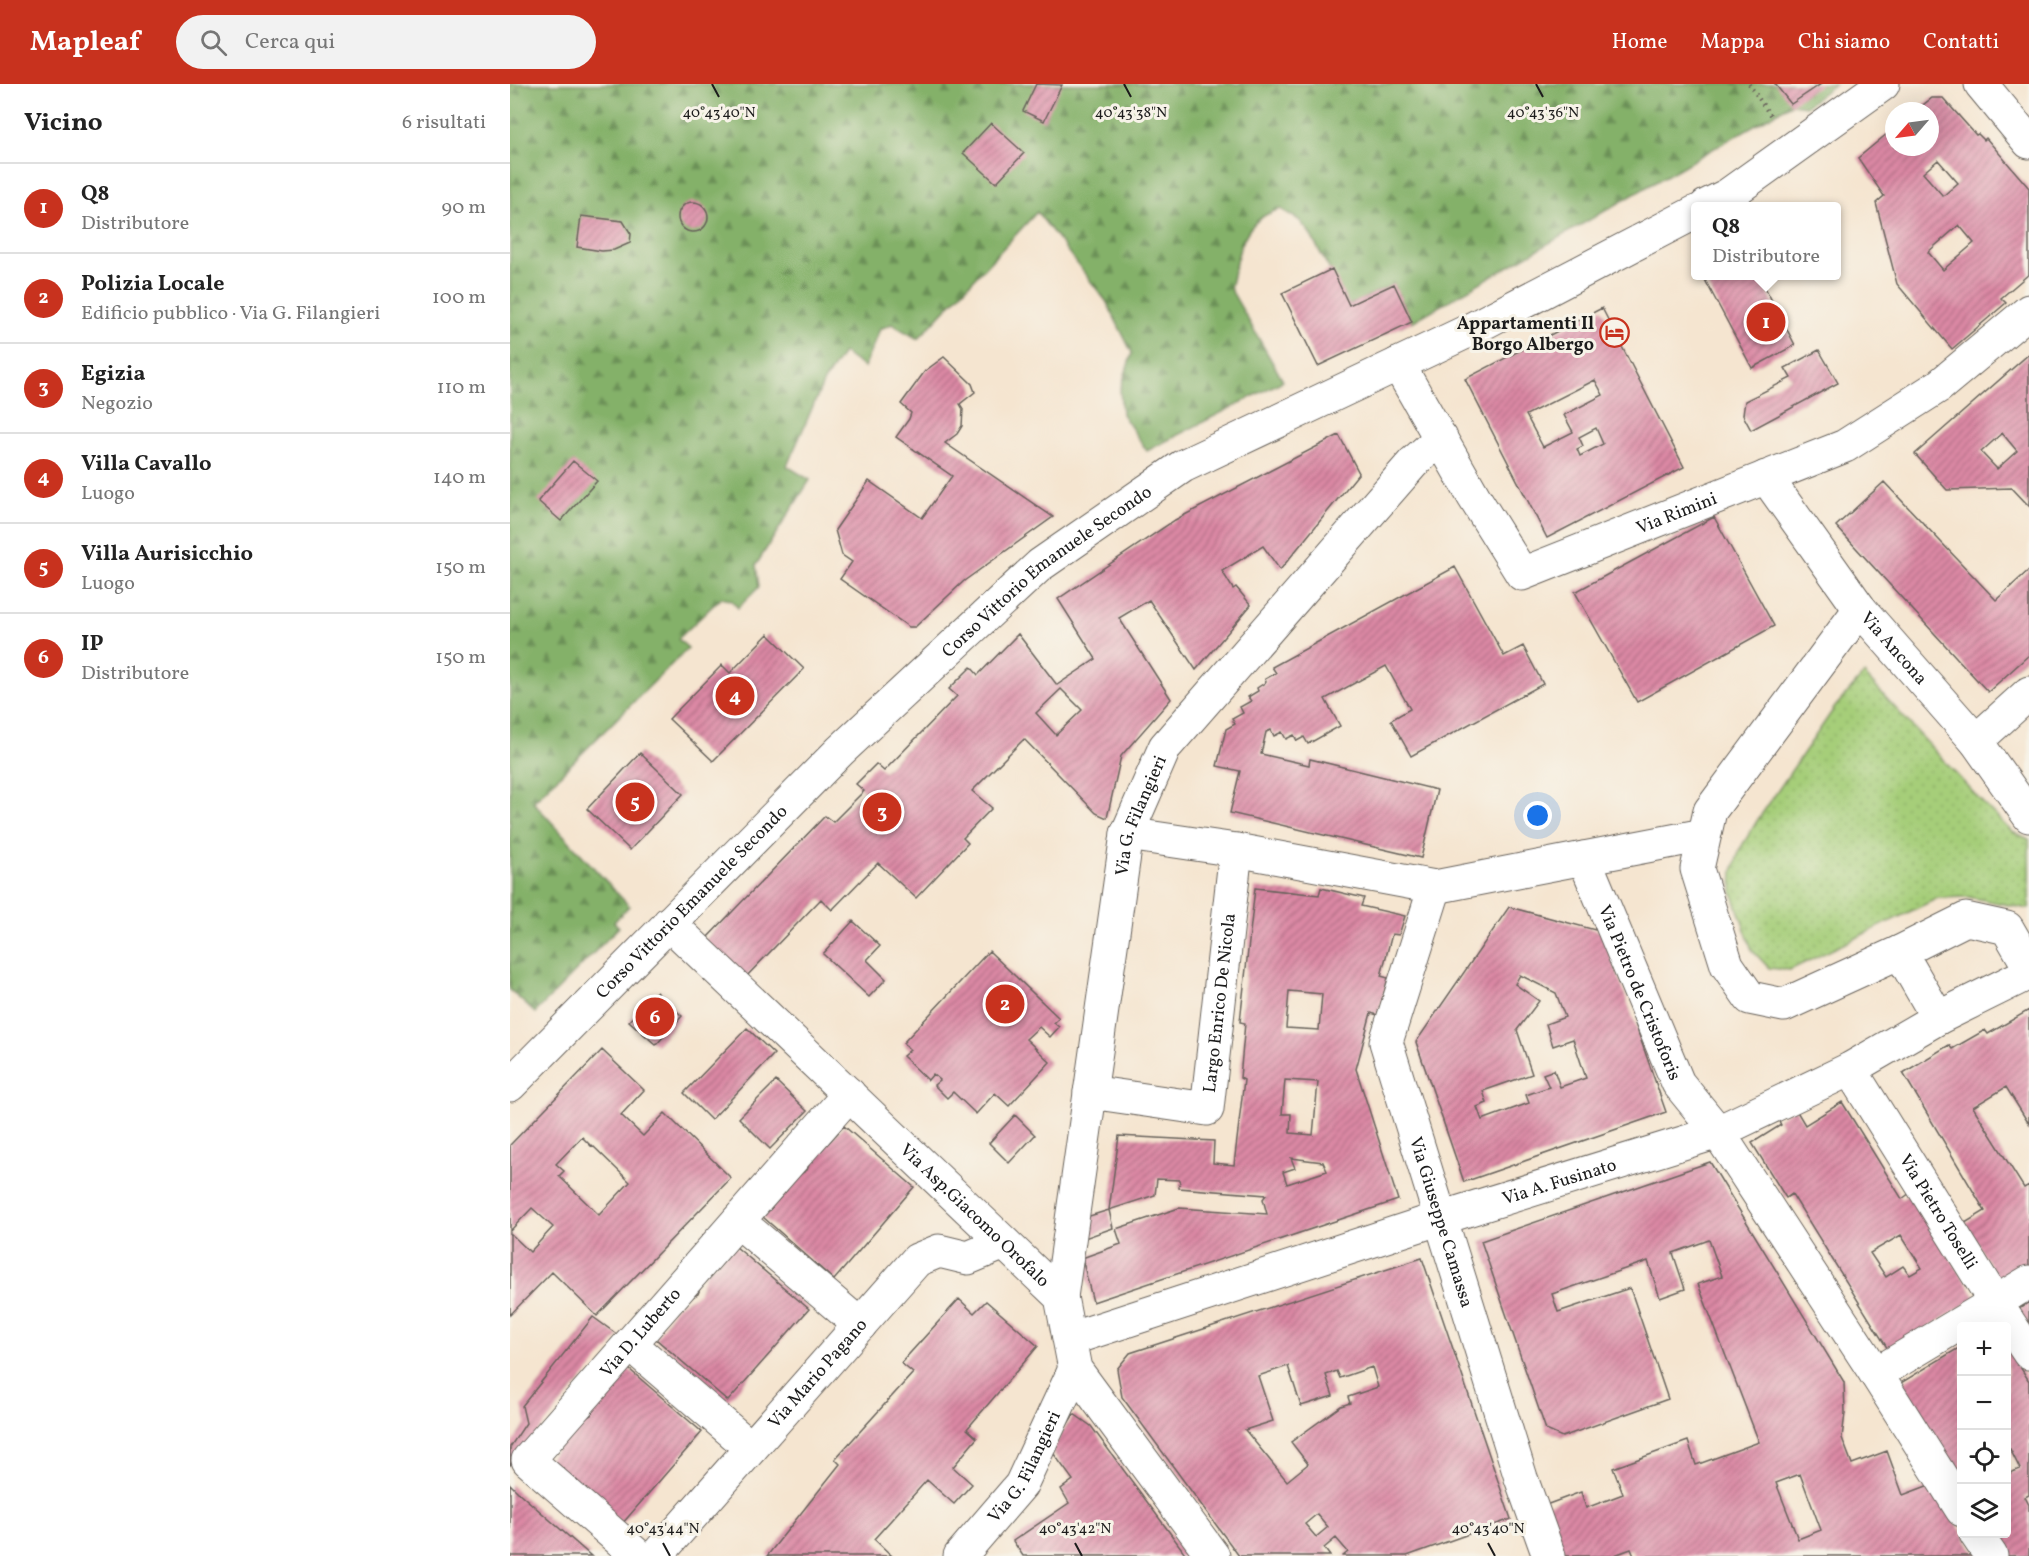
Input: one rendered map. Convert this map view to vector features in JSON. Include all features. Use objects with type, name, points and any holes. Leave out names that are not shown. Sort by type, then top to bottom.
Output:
[{"type":"street","points":[[1715,202],[1882,84]]},
{"type":"street","points":[[1981,84],[2026,132]]},
{"type":"street","name":"Corso Vittorio Emanuele Secondo","points":[[510,1085],[840,751],[1040,565],[1183,466],[1466,332],[1691,214]]},
{"type":"street","name":"Via Rimini","points":[[1398,364],[1474,497],[1522,574],[1845,446],[1939,387],[2029,311]]},
{"type":"street","name":"Via G. Filangieri","points":[[1061,1297],[1127,834],[1165,747],[1413,463],[1441,438]]},
{"type":"street","name":"Via Ancona","points":[[1766,477],[1860,609],[1976,741],[2029,816]]},
{"type":"street","points":[[1860,609],[1710,811],[1697,869],[1727,965],[1750,998],[1784,1005],[1966,919],[2007,928],[2029,966]]},
{"type":"street","points":[[1976,741],[2029,693]]},
{"type":"street","points":[[1127,834],[1236,850],[1436,887],[1704,834]]},
{"type":"street","name":"Largo Enrico De Nicola","points":[[1090,1092],[1207,1109],[1236,850]]},
{"type":"street","name":"Via Pietro de Cristoforis","points":[[1584,858],[1678,1083],[1718,1132],[1957,1502]]},
{"type":"street","name":"Via Giuseppe Camassa","points":[[1436,887],[1386,1042],[1521,1478],[1549,1556]]},
{"type":"street","name":"Via Asp.Giacomo Orofalo","points":[[669,922],[1061,1297],[1072,1354],[1213,1556]]},
{"type":"street","points":[[1899,952],[1938,1018]]},
{"type":"street","name":"Via A. Fusinato","points":[[1072,1354],[1441,1218],[1718,1132],[1850,1069],[1938,1018],[2029,973]]},
{"type":"street","name":"Via Pietro Toselli","points":[[1850,1069],[2029,1353]]},
{"type":"street","name":"Via D. Luberto","points":[[638,1556],[528,1460],[849,1095]]},
{"type":"street","points":[[738,1221],[860,1324]]},
{"type":"street","name":"Via Mario Pagano","points":[[656,1556],[917,1260],[939,1251],[968,1258],[1004,1243]]},
{"type":"street","points":[[1876,1374],[2029,1282]]},
{"type":"street","points":[[630,1344],[751,1448]]},
{"type":"street","name":"Via G. Filangieri","points":[[960,1556],[1021,1485],[1072,1354]]},
{"type":"street","points":[[1979,1538],[1990,1556]]},
{"type":"green space","points":[[510,84],[1835,84],[1806,106],[1791,104],[1412,322],[1394,284],[1349,305],[1309,232],[1299,220],[1281,209],[1268,214],[1257,221],[1244,239],[1230,288],[1283,381],[1147,451],[1122,414],[1120,390],[1132,353],[1106,301],[1037,212],[918,339],[892,324],[880,329],[864,367],[843,353],[824,381],[787,466],[810,480],[756,565],[759,587],[738,608],[731,600],[721,598],[678,639],[688,648],[533,802],[629,906],[614,922],[619,927],[535,1013],[510,990]]},
{"type":"green space","points":[[1864,674],[2012,832],[2029,839],[2029,909],[1968,897],[1938,898],[1790,970],[1769,968],[1752,950],[1732,892],[1733,871],[1740,849],[1835,707]]},
{"type":"building","points":[[1036,84],[1062,85],[1044,121],[1023,111]]},
{"type":"building","points":[[1775,84],[1821,84],[1791,104]]},
{"type":"building","points":[[1932,98],[1943,98],[1976,135],[1978,134],[1984,140],[1986,138],[2029,188],[2029,274],[2001,298],[2006,303],[1952,349],[1897,284],[1876,203],[1884,196],[1858,158],[1885,136],[1885,156],[1939,156],[1939,102],[1927,102]],"holes":[[[1938,160],[1958,183],[1943,196],[1923,173]],[[1959,225],[1974,243],[1943,270],[1928,252]]]},
{"type":"building","points":[[991,123],[1024,153],[996,183],[963,153]]},
{"type":"building","points":[[693,202],[703,207],[708,217],[703,227],[693,232],[683,227],[678,217],[683,207]]},
{"type":"building","points":[[581,216],[623,221],[631,234],[630,243],[614,250],[602,251],[577,247]]},
{"type":"building","points":[[1332,269],[1349,305],[1394,284],[1412,322],[1318,366],[1282,293]]},
{"type":"building","points":[[1705,280],[1761,280],[1795,345],[1752,368]]},
{"type":"building","points":[[1602,308],[1684,467],[1547,538],[1465,379]],"holes":[[[1595,380],[1603,395],[1564,415],[1573,432],[1543,447],[1526,415]],[[1596,428],[1603,444],[1580,456],[1577,449],[1583,446],[1579,437]]]},
{"type":"building","points":[[1819,350],[1838,383],[1751,430],[1743,415],[1745,401],[1791,378],[1785,368]]},
{"type":"building","points":[[2029,354],[2029,506],[2012,488],[1947,490],[1915,454]],"holes":[[[2002,433],[2017,451],[1997,469],[1981,452]]]},
{"type":"building","points":[[944,357],[972,384],[975,392],[960,404],[963,409],[962,426],[957,434],[945,443],[1053,517],[964,581],[915,627],[909,627],[840,579],[852,562],[842,555],[835,530],[869,481],[922,518],[952,476],[896,437],[911,413],[901,404],[925,371]]},
{"type":"building","points":[[1339,435],[1359,473],[1280,570],[1263,546],[1222,571],[1233,589],[1236,587],[1251,605],[1196,670],[1149,600],[1119,618],[1171,699],[1121,756],[1107,818],[1096,813],[1024,739],[972,791],[992,808],[963,838],[968,843],[916,898],[878,863],[832,910],[821,899],[744,979],[704,941],[825,816],[833,822],[864,791],[856,784],[876,764],[884,771],[957,696],[949,689],[971,667],[978,675],[1018,634],[1057,685],[1096,659],[1058,599],[1175,520]],"holes":[[[1061,689],[1082,710],[1056,735],[1036,713]]]},
{"type":"building","points":[[573,461],[597,481],[561,521],[538,501]]},
{"type":"building","points":[[1884,482],[1996,600],[2029,570],[2029,655],[1988,692],[1836,526]]},
{"type":"building","points":[[1714,517],[1774,626],[1637,702],[1575,592]]},
{"type":"building","points":[[1455,567],[1504,656],[1523,646],[1543,684],[1411,756],[1391,720],[1410,709],[1386,666],[1325,699],[1340,726],[1308,744],[1304,737],[1297,741],[1294,735],[1286,739],[1282,732],[1274,736],[1271,730],[1266,732],[1261,754],[1309,765],[1310,759],[1437,790],[1421,858],[1230,813],[1240,771],[1217,766],[1226,729],[1235,724],[1232,719],[1243,713],[1240,707],[1251,701],[1248,697],[1258,691],[1257,688],[1266,682],[1265,679],[1276,673],[1272,667]]},
{"type":"building","points":[[768,634],[804,669],[713,761],[669,719],[722,665],[730,673]]},
{"type":"building","points":[[640,753],[683,794],[630,850],[587,809]]},
{"type":"building","points":[[1255,888],[1319,895],[1321,888],[1364,898],[1361,906],[1405,916],[1399,935],[1392,934],[1381,976],[1388,978],[1378,1015],[1371,1013],[1356,1069],[1398,1200],[1093,1302],[1082,1258],[1121,1244],[1116,1229],[1179,1208],[1267,1214],[1263,1199],[1266,1195],[1179,1188],[1180,1180],[1157,1179],[1155,1195],[1109,1210],[1119,1136],[1214,1141],[1213,1163],[1234,1165],[1244,1080],[1240,1078],[1245,1023],[1240,1022]],"holes":[[[1289,991],[1322,994],[1319,1030],[1286,1028]],[[1285,1080],[1318,1082],[1313,1135],[1290,1133],[1291,1114],[1282,1114]],[[1291,1158],[1323,1162],[1327,1171],[1287,1184],[1283,1172],[1295,1168]]]},
{"type":"building","points":[[1509,907],[1603,932],[1666,1112],[1464,1182],[1416,1042]],"holes":[[[1520,975],[1556,993],[1565,1017],[1546,1024],[1553,1046],[1573,1039],[1586,1078],[1560,1087],[1554,1070],[1543,1074],[1549,1087],[1526,1095],[1529,1103],[1482,1120],[1477,1107],[1487,1103],[1483,1091],[1532,1074],[1517,1030],[1539,1001],[1515,984]]]},
{"type":"building","points":[[853,921],[880,946],[867,960],[886,979],[869,997],[823,954]]},
{"type":"building","points":[[989,951],[1059,1018],[1054,1023],[1059,1027],[1050,1037],[1039,1027],[1026,1039],[1050,1062],[1009,1106],[995,1093],[976,1114],[953,1092],[947,1098],[934,1085],[940,1080],[933,1074],[928,1080],[903,1056],[910,1050],[903,1043]]},
{"type":"building","points":[[656,992],[682,1016],[656,1045],[629,1021]]},
{"type":"building","points":[[2029,1010],[2029,1124],[2006,1087],[1973,1107],[2024,1188],[2029,1185],[2029,1267],[2001,1284],[1965,1223],[1985,1211],[1903,1073],[1949,1045],[1952,1049],[1985,1030],[1988,1034]]},
{"type":"building","points":[[747,1028],[774,1054],[711,1120],[684,1093]]},
{"type":"building","points":[[602,1050],[644,1090],[621,1115],[643,1136],[665,1113],[731,1178],[597,1316],[552,1272],[510,1315],[510,1233],[530,1252],[553,1227],[532,1208],[510,1231],[510,1145]],"holes":[[[582,1137],[630,1182],[599,1215],[559,1176],[564,1171],[556,1164]]]},
{"type":"building","points":[[776,1081],[807,1111],[770,1149],[739,1118]]},
{"type":"building","points":[[1842,1102],[1902,1199],[1910,1193],[1976,1298],[1889,1351],[1792,1194],[1786,1198],[1752,1143],[1781,1125],[1778,1119],[1795,1108],[1805,1125]],"holes":[[[1901,1235],[1922,1268],[1910,1275],[1903,1266],[1886,1277],[1870,1253]]]},
{"type":"building","points":[[1015,1115],[1035,1135],[1009,1163],[989,1143]]},
{"type":"building","points":[[844,1126],[914,1187],[834,1280],[763,1217],[787,1190],[785,1184],[807,1170],[814,1151],[822,1150]]},
{"type":"building","points":[[1710,1162],[1844,1382],[1845,1413],[1842,1438],[1852,1464],[1887,1451],[1903,1495],[1932,1484],[1957,1524],[1957,1538],[1966,1538],[1977,1556],[1634,1556],[1631,1549],[1612,1556],[1561,1556],[1543,1506],[1581,1492],[1586,1508],[1623,1494],[1613,1468],[1688,1441],[1696,1465],[1759,1442],[1698,1284],[1722,1276],[1709,1240],[1673,1253],[1685,1289],[1660,1298],[1648,1261],[1552,1294],[1558,1312],[1630,1288],[1668,1399],[1562,1437],[1546,1430],[1481,1241]],"holes":[[[1800,1474],[1821,1530],[1798,1539],[1776,1483]]]},
{"type":"building","points":[[1109,1210],[1113,1228],[1082,1239],[1083,1218]]},
{"type":"building","points":[[735,1246],[809,1309],[728,1401],[656,1339],[676,1306],[698,1294],[706,1272]]},
{"type":"building","points":[[1422,1258],[1511,1519],[1407,1556],[1343,1556],[1348,1552],[1336,1538],[1324,1548],[1330,1556],[1239,1556],[1122,1397],[1117,1369],[1130,1353]],"holes":[[[1288,1366],[1301,1406],[1333,1396],[1326,1375],[1337,1371],[1340,1378],[1372,1367],[1378,1387],[1348,1397],[1350,1403],[1341,1406],[1291,1442],[1308,1464],[1287,1481],[1245,1430],[1273,1421],[1258,1376]],[[1317,1514],[1328,1527],[1316,1537],[1305,1524]]]},
{"type":"building","points":[[959,1299],[974,1313],[986,1301],[1038,1346],[967,1429],[977,1438],[953,1467],[972,1484],[954,1504],[927,1480],[874,1539],[892,1556],[767,1556],[840,1464],[835,1459],[913,1373],[901,1363]]},
{"type":"building","points":[[2029,1302],[2029,1327],[2018,1310]]},
{"type":"building","points":[[593,1317],[619,1336],[510,1465],[510,1447],[526,1423],[522,1406]]},
{"type":"building","points":[[1957,1349],[1957,1475],[1899,1384]]},
{"type":"building","points":[[2011,1352],[2029,1381],[2029,1495],[2025,1497],[2029,1505],[2029,1556],[2008,1556],[1997,1538],[2011,1538],[2011,1473],[2020,1469],[2011,1451]]},
{"type":"building","points":[[629,1369],[702,1432],[622,1524],[548,1461],[571,1427],[591,1415],[599,1394]]},
{"type":"building","points":[[1074,1414],[1091,1426],[1187,1556],[1023,1556],[1013,1541],[1069,1503],[1061,1489],[1073,1480],[1051,1450]]},
{"type":"building","points":[[510,1484],[518,1492],[591,1556],[510,1556]]},
{"type":"place","name":"Q8","points":[[1766,322]]},
{"type":"place","name":"Appartamenti Il Borgo Albergo","points":[[1615,333]]},
{"type":"place","name":"Villa Cavallo","points":[[735,696]]},
{"type":"place","name":"Villa Aurisicchio","points":[[635,802]]},
{"type":"place","name":"Egizia","points":[[882,812]]},
{"type":"place","name":"Polizia Locale","points":[[1005,1004]]},
{"type":"place","name":"IP","points":[[655,1017]]}]
